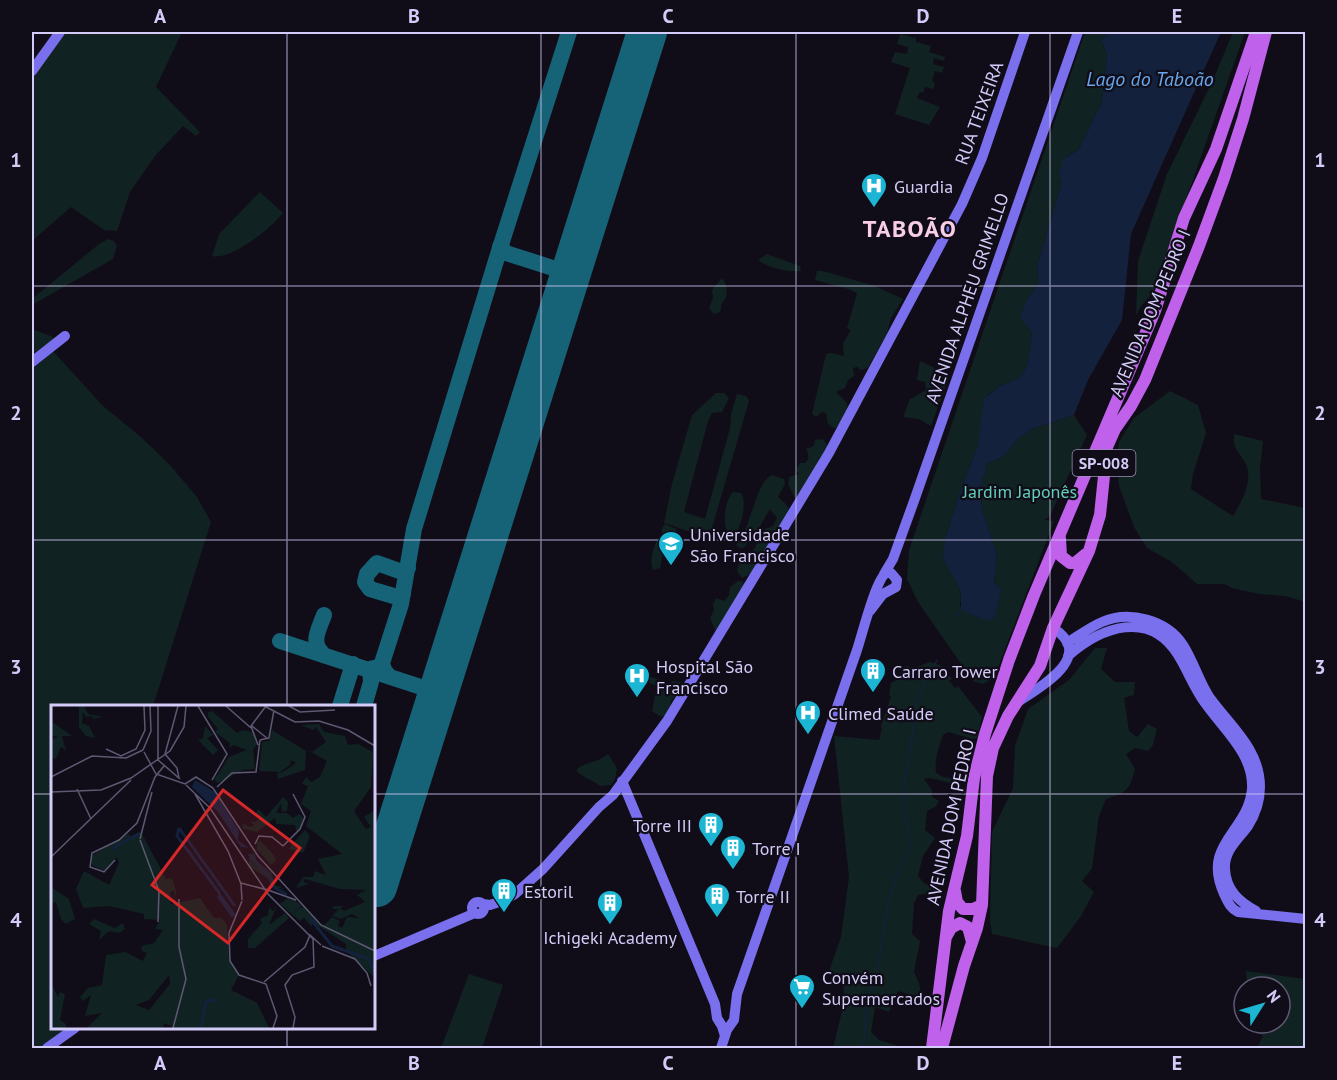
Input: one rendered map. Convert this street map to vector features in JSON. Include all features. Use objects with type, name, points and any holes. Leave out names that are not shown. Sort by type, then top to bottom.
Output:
[{"type":"main road","name":"AVENIDA DOM PEDRO I","points":[[933,1048],[949,911],[968,836],[974,778],[985,734],[1009,660],[1034,595],[1155,311],[1184,218],[1222,133],[1256,32]]},
{"type":"main road","name":"AVENIDA DOM PEDRO I","points":[[942,1048],[982,905],[987,776],[993,748],[1015,704],[1040,666],[1053,628],[1089,551],[1100,515],[1107,447],[1144,380],[1199,246],[1224,180],[1266,32]]},
{"type":"main road","points":[[1179,235],[1187,230],[1196,231],[1199,246]]},
{"type":"main road","points":[[1060,534],[1060,551],[1065,560],[1075,562],[1089,551]]},
{"type":"main road","points":[[954,890],[957,902],[963,909],[973,909],[982,905]]},
{"type":"main road","points":[[946,937],[951,928],[960,923],[968,927],[972,943]]},
{"type":"street","points":[[32,71],[60,32]]},
{"type":"street","name":"RUA TEIXEIRA","points":[[375,956],[472,913],[472,905],[475,902],[490,905],[505,900],[530,882],[599,807],[613,795],[667,721],[829,453],[962,204],[982,158],[1025,32]]},
{"type":"street","name":"AVENIDA ALPHEU GRIMELLO","points":[[726,1022],[870,611],[872,598],[895,552],[1078,32]]},
{"type":"street","points":[[32,362],[65,336]]},
{"type":"street","points":[[882,559],[895,552]]},
{"type":"street","points":[[870,611],[875,602],[896,587],[897,580],[891,573],[881,578],[881,588],[888,591]]},
{"type":"street","points":[[1067,643],[1100,622],[1123,616],[1152,621],[1165,628],[1181,642],[1202,685],[1250,749],[1256,763],[1260,788],[1258,803],[1247,827],[1229,850],[1225,869],[1240,908]]},
{"type":"street","points":[[1068,656],[1101,633],[1126,626],[1143,628],[1155,633],[1171,645],[1197,691],[1242,752],[1250,767],[1252,779],[1250,802],[1224,844],[1218,864],[1221,887],[1230,907],[1261,914],[1305,918]]},
{"type":"street","points":[[1015,704],[1061,671],[1068,656],[1067,643],[1053,628]]},
{"type":"street","points":[[622,781],[713,1000],[726,1022],[730,1048]]},
{"type":"street","points":[[613,795],[631,802]]},
{"type":"street","points":[[721,1048],[726,1022]]},
{"type":"street","points":[[46,1048],[74,1029]]},
{"type":"green space","points":[[66,32],[182,32],[156,87],[200,132],[196,136],[183,126],[155,156],[130,192],[117,231],[104,230],[71,207],[32,241],[32,77]]},
{"type":"green space","name":"Jardim Japonês","points":[[1085,32],[1110,32],[1101,40],[1107,54],[1102,101],[1079,149],[1067,156],[1061,176],[1062,182],[1037,266],[1039,283],[1027,299],[1024,321],[1032,332],[1026,367],[1020,378],[1000,386],[987,395],[983,403],[978,445],[945,539],[952,571],[961,594],[960,606],[976,617],[992,620],[1001,589],[994,582],[997,554],[981,507],[982,478],[985,475],[987,464],[1004,456],[1018,439],[1032,429],[1074,415],[1087,435],[1050,516],[1044,520],[1054,521],[994,678],[983,684],[973,681],[918,602],[907,579],[909,550]]},
{"type":"green space","points":[[1233,32],[1245,32],[1153,293],[1141,306],[1136,316],[1138,261],[1167,174],[1213,80]]},
{"type":"green space","points":[[900,34],[916,38],[916,42],[931,46],[929,52],[945,57],[944,61],[934,58],[933,64],[944,67],[942,73],[935,71],[932,81],[935,83],[934,89],[925,87],[923,93],[920,92],[917,98],[940,107],[929,125],[895,114],[910,68],[891,62],[895,52],[907,54],[908,47],[897,44]]},
{"type":"green space","points":[[260,192],[283,213],[249,243],[229,254],[212,256],[219,234]]},
{"type":"green space","points":[[108,239],[114,241],[117,246],[113,259],[32,305],[32,299]]},
{"type":"green space","points":[[767,254],[800,266],[801,271],[779,269],[758,260]]},
{"type":"green space","points":[[817,271],[875,286],[903,299],[891,318],[887,333],[868,368],[861,370],[857,367],[853,368],[854,376],[848,380],[845,388],[836,392],[847,403],[848,413],[836,428],[829,425],[826,413],[822,412],[816,417],[812,414],[826,354],[844,356],[843,343],[851,330],[847,328],[857,293],[815,280]]},
{"type":"green space","points":[[722,278],[726,295],[721,304],[721,310],[714,314],[709,308],[713,298],[712,290]]},
{"type":"green space","points":[[32,329],[51,336],[59,344],[52,350],[102,405],[169,464],[197,497],[211,522],[153,705],[51,705],[51,1029],[67,1029],[41,1048],[32,1048]]},
{"type":"green space","points":[[920,361],[950,375],[931,426],[919,419],[903,417],[910,399],[926,390],[925,382],[917,380]]},
{"type":"green space","points":[[1170,391],[1198,405],[1206,433],[1193,474],[1191,489],[1233,516],[1245,493],[1248,480],[1245,462],[1234,445],[1234,434],[1263,441],[1260,469],[1261,499],[1305,508],[1305,602],[1286,596],[1259,594],[1232,588],[1224,584],[1197,584],[1172,562],[1147,548],[1134,527],[1119,486],[1117,460],[1119,442],[1134,418]]},
{"type":"green space","points":[[716,393],[724,393],[729,398],[722,412],[712,413],[708,421],[684,512],[705,519],[737,394],[746,396],[749,401],[712,528],[706,537],[664,523],[672,484],[692,415]]},
{"type":"green space","points":[[823,439],[828,447],[826,453],[819,458],[820,466],[798,498],[794,497],[788,484],[789,477],[799,474],[796,470],[800,463],[805,463],[808,458],[806,449],[814,446],[815,440]]},
{"type":"green space","points":[[772,475],[784,479],[785,484],[778,497],[790,511],[753,573],[742,578],[737,571],[739,563],[755,548],[759,537],[765,536],[765,529],[773,526],[777,518],[770,509],[754,536],[743,548],[736,545],[746,529],[761,487]]},
{"type":"green space","points":[[733,492],[741,493],[744,510],[738,530],[731,538],[726,528],[725,515],[727,502]]},
{"type":"green space","points":[[665,524],[676,529],[677,537],[674,539],[673,551],[663,553],[660,568],[653,570],[651,561],[653,551]]},
{"type":"green space","points":[[742,581],[745,586],[717,631],[710,618],[714,610],[713,605],[716,598],[724,601],[729,595],[730,587]]},
{"type":"green space","points":[[1095,648],[1107,648],[1101,669],[1115,682],[1135,682],[1134,695],[1124,698],[1129,731],[1137,737],[1148,724],[1157,729],[1153,745],[1148,751],[1135,748],[1126,754],[1135,769],[1133,776],[1126,790],[1106,799],[1099,816],[1092,869],[1082,881],[1094,892],[1081,916],[1057,948],[992,934],[990,920],[992,832],[1013,788],[1015,746],[1028,709],[1069,680]]},
{"type":"green space","points":[[930,662],[940,665],[952,679],[949,681],[955,688],[958,686],[982,717],[977,738],[948,732],[943,735],[936,758],[936,773],[943,777],[956,779],[955,784],[930,778],[924,779],[932,790],[931,796],[939,801],[935,807],[927,811],[925,830],[935,838],[923,856],[918,876],[924,883],[937,890],[936,895],[929,893],[918,895],[914,903],[912,934],[920,941],[914,972],[922,998],[898,991],[889,1012],[875,1007],[871,1032],[879,1040],[895,1045],[897,1048],[833,1048],[845,999],[842,977],[829,971],[841,937],[849,877],[834,736],[879,740],[891,696],[889,695],[891,683],[898,679],[906,666],[913,671],[916,667]]},
{"type":"green space","points":[[639,673],[663,681],[667,686],[672,681],[681,682],[681,690],[671,701],[666,715],[661,717],[652,711],[657,686],[641,679]]},
{"type":"green space","points":[[608,754],[617,768],[611,785],[600,786],[576,770],[600,759]]},
{"type":"green space","points":[[1246,971],[1276,975],[1246,975]]},
{"type":"green space","points":[[469,974],[503,985],[482,1048],[441,1048]]},
{"type":"green space","points":[[1292,977],[1305,979],[1305,1048],[1257,1048],[1263,1036],[1292,1035]]},
{"type":"water","name":"Lago do Taboão","points":[[1110,32],[1221,32],[1131,234],[1122,320],[1088,380],[1074,415],[1032,429],[1018,439],[1004,456],[987,464],[985,475],[982,478],[981,507],[997,554],[994,582],[1001,589],[995,616],[992,620],[984,619],[961,610],[961,594],[943,558],[945,539],[978,445],[984,398],[1000,386],[1020,378],[1026,367],[1032,332],[1020,317],[1027,299],[1039,283],[1037,266],[1062,182],[1059,173],[1063,159],[1079,149],[1102,101],[1107,54],[1101,40]]},
{"type":"waterway","points":[[957,617],[961,610]]},
{"type":"waterway","points":[[860,1048],[864,1040],[868,999],[879,961],[888,903],[898,870],[910,847],[904,813],[904,785],[912,740],[914,709],[937,660]]},
{"type":"taxiway","points":[[388,675],[382,663],[401,604],[414,529],[569,32]]},
{"type":"taxiway","points":[[500,246],[506,253],[559,270],[572,267]]},
{"type":"taxiway","points":[[403,594],[397,597],[370,589],[365,582],[367,574],[377,563],[402,572],[408,568]]},
{"type":"taxiway","points":[[323,654],[316,641],[324,615]]},
{"type":"taxiway","points":[[280,641],[430,690],[440,685]]},
{"type":"taxiway","points":[[340,705],[353,664]]},
{"type":"taxiway","points":[[364,705],[371,682],[370,669],[378,667]]},
{"type":"runway","points":[[377,887],[647,32]]},
{"type":"place","name":"Guardia","points":[[874,209]]},
{"type":"place","name":"Universidade São Francisco","points":[[671,567]]},
{"type":"place","name":"Carraro Tower","points":[[873,694]]},
{"type":"place","name":"Hospital São Francisco","points":[[637,699]]},
{"type":"place","name":"Climed Saúde","points":[[808,736]]},
{"type":"place","name":"Torre III","points":[[711,848]]},
{"type":"place","name":"Torre I","points":[[733,871]]},
{"type":"place","name":"Estoril","points":[[504,914]]},
{"type":"place","name":"Torre II","points":[[717,919]]},
{"type":"place","name":"Ichigeki Academy","points":[[610,926]]},
{"type":"place","name":"Convém Supermercados","points":[[802,1010]]},
{"type":"district","name":"TABOÃO","points":[[910,228]]}]
